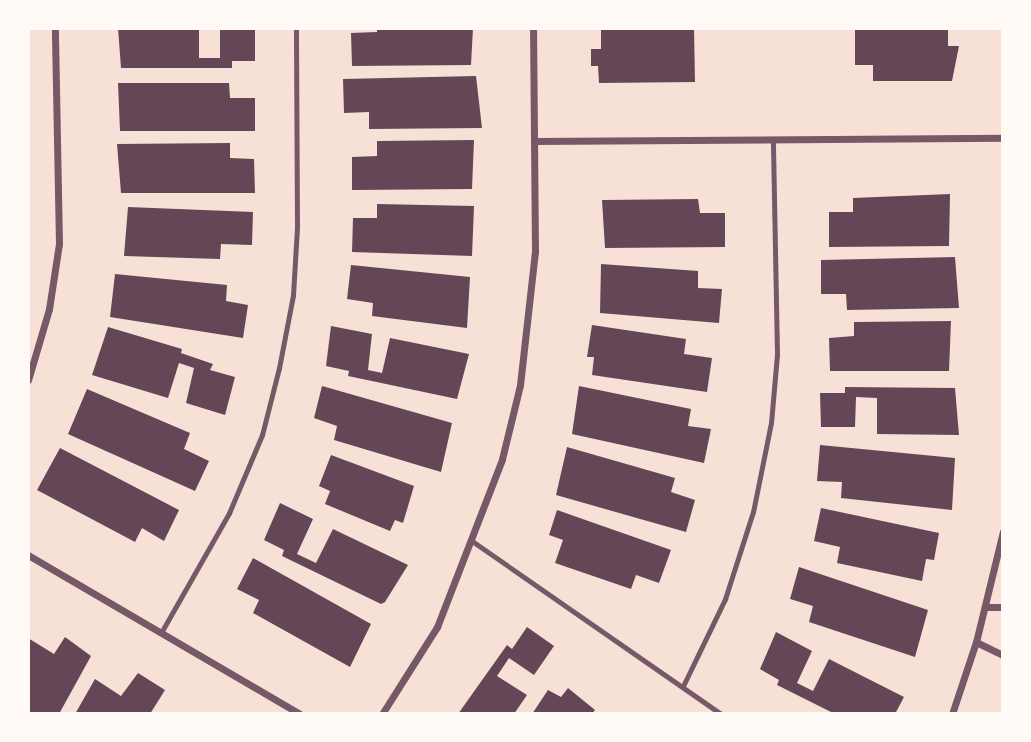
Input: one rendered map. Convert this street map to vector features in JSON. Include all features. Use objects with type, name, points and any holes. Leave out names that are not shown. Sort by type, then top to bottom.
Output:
[{"type":"street","points":[[28,380],[50,309],[59,244],[55,28]]},
{"type":"street","points":[[382,714],[437,627],[502,459],[520,385],[535,252],[533,28]]},
{"type":"street","points":[[534,141],[1003,138]]},
{"type":"street","points":[[952,714],[976,642],[1003,531]]},
{"type":"street","points":[[28,555],[300,714]]},
{"type":"street","points":[[985,607],[1003,607]]},
{"type":"street","points":[[976,642],[1003,655]]},
{"type":"lane","points":[[162,631],[229,513],[262,435],[279,368],[293,295],[297,228],[296,28]]},
{"type":"lane","points":[[683,686],[725,599],[753,512],[771,424],[777,354],[773,141]]},
{"type":"lane","points":[[472,541],[721,714]]},
{"type":"building","points":[[118,28],[199,28],[199,58],[220,58],[220,30],[255,29],[255,61],[232,61],[232,68],[121,68]]},
{"type":"building","points":[[377,28],[473,28],[471,65],[352,66],[351,33],[377,32]]},
{"type":"building","points":[[601,28],[694,28],[695,82],[599,83],[598,66],[591,66],[591,49],[601,49]]},
{"type":"building","points":[[855,28],[948,28],[948,46],[959,46],[952,81],[873,81],[873,65],[855,65]]},
{"type":"building","points":[[476,76],[482,128],[369,129],[369,112],[344,113],[343,79]]},
{"type":"building","points":[[118,83],[229,83],[230,98],[255,98],[255,131],[120,131]]},
{"type":"building","points":[[474,140],[472,189],[352,190],[352,157],[377,156],[377,141]]},
{"type":"building","points":[[230,143],[230,158],[254,159],[255,193],[121,193],[117,144]]},
{"type":"building","points":[[950,194],[949,246],[829,247],[829,212],[853,212],[853,198]]},
{"type":"building","points":[[698,199],[700,213],[725,213],[725,247],[605,248],[602,200]]},
{"type":"building","points":[[377,204],[474,206],[472,256],[352,252],[353,218],[377,218]]},
{"type":"building","points":[[128,207],[253,212],[252,245],[221,244],[220,259],[124,256]]},
{"type":"building","points":[[955,257],[959,308],[847,310],[846,294],[821,294],[821,260]]},
{"type":"building","points":[[601,264],[698,271],[698,288],[722,289],[719,323],[600,313]]},
{"type":"building","points":[[351,265],[470,277],[467,328],[372,316],[373,303],[347,299]]},
{"type":"building","points":[[115,274],[227,285],[226,301],[248,305],[243,338],[110,317]]},
{"type":"building","points":[[951,321],[949,371],[830,371],[829,338],[854,336],[854,322]]},
{"type":"building","points":[[592,325],[686,339],[684,354],[712,358],[707,392],[592,375],[594,357],[587,357]]},
{"type":"building","points":[[331,326],[372,334],[368,370],[382,373],[390,338],[469,354],[457,399],[348,376],[349,371],[326,366]]},
{"type":"building","points":[[108,327],[182,349],[181,353],[213,364],[210,370],[235,377],[225,415],[186,403],[194,368],[179,363],[168,398],[92,375]]},
{"type":"building","points":[[322,386],[452,423],[441,472],[334,440],[337,426],[314,418]]},
{"type":"building","points":[[579,386],[691,409],[688,426],[711,429],[704,463],[572,434]]},
{"type":"building","points":[[845,387],[955,388],[959,435],[877,434],[877,398],[856,397],[855,427],[821,427],[820,393],[845,393]]},
{"type":"building","points":[[87,389],[190,433],[184,449],[209,461],[195,491],[68,434]]},
{"type":"building","points":[[820,445],[955,458],[952,510],[841,498],[842,482],[817,481]]},
{"type":"building","points":[[567,447],[675,478],[671,492],[695,500],[686,532],[556,495]]},
{"type":"building","points":[[60,448],[179,510],[164,541],[142,528],[135,542],[37,490]]},
{"type":"building","points":[[331,455],[414,486],[403,523],[395,520],[390,531],[325,504],[330,491],[319,486]]},
{"type":"building","points":[[280,503],[313,519],[297,554],[316,563],[333,529],[408,565],[385,602],[381,604],[282,556],[284,550],[264,540]]},
{"type":"building","points":[[821,508],[939,533],[934,560],[926,559],[922,581],[837,563],[840,547],[814,541]]},
{"type":"building","points":[[557,510],[671,550],[659,583],[636,575],[631,589],[555,563],[563,540],[549,535]]},
{"type":"building","points":[[253,558],[371,624],[350,667],[253,613],[259,600],[237,589]]},
{"type":"building","points":[[799,567],[928,610],[915,657],[809,622],[813,606],[790,599]]},
{"type":"building","points":[[527,627],[554,646],[534,675],[509,658],[497,676],[527,695],[514,714],[458,714],[507,645],[512,649]]},
{"type":"building","points":[[776,632],[812,651],[797,683],[813,691],[829,659],[904,697],[895,714],[835,714],[777,685],[779,680],[760,669]]},
{"type":"building","points":[[65,637],[91,656],[59,714],[28,714],[28,638],[54,654]]},
{"type":"building","points":[[138,673],[165,690],[150,714],[75,714],[95,679],[121,696]]},
{"type":"building","points":[[568,688],[595,710],[592,714],[532,714],[548,690],[561,697]]}]
